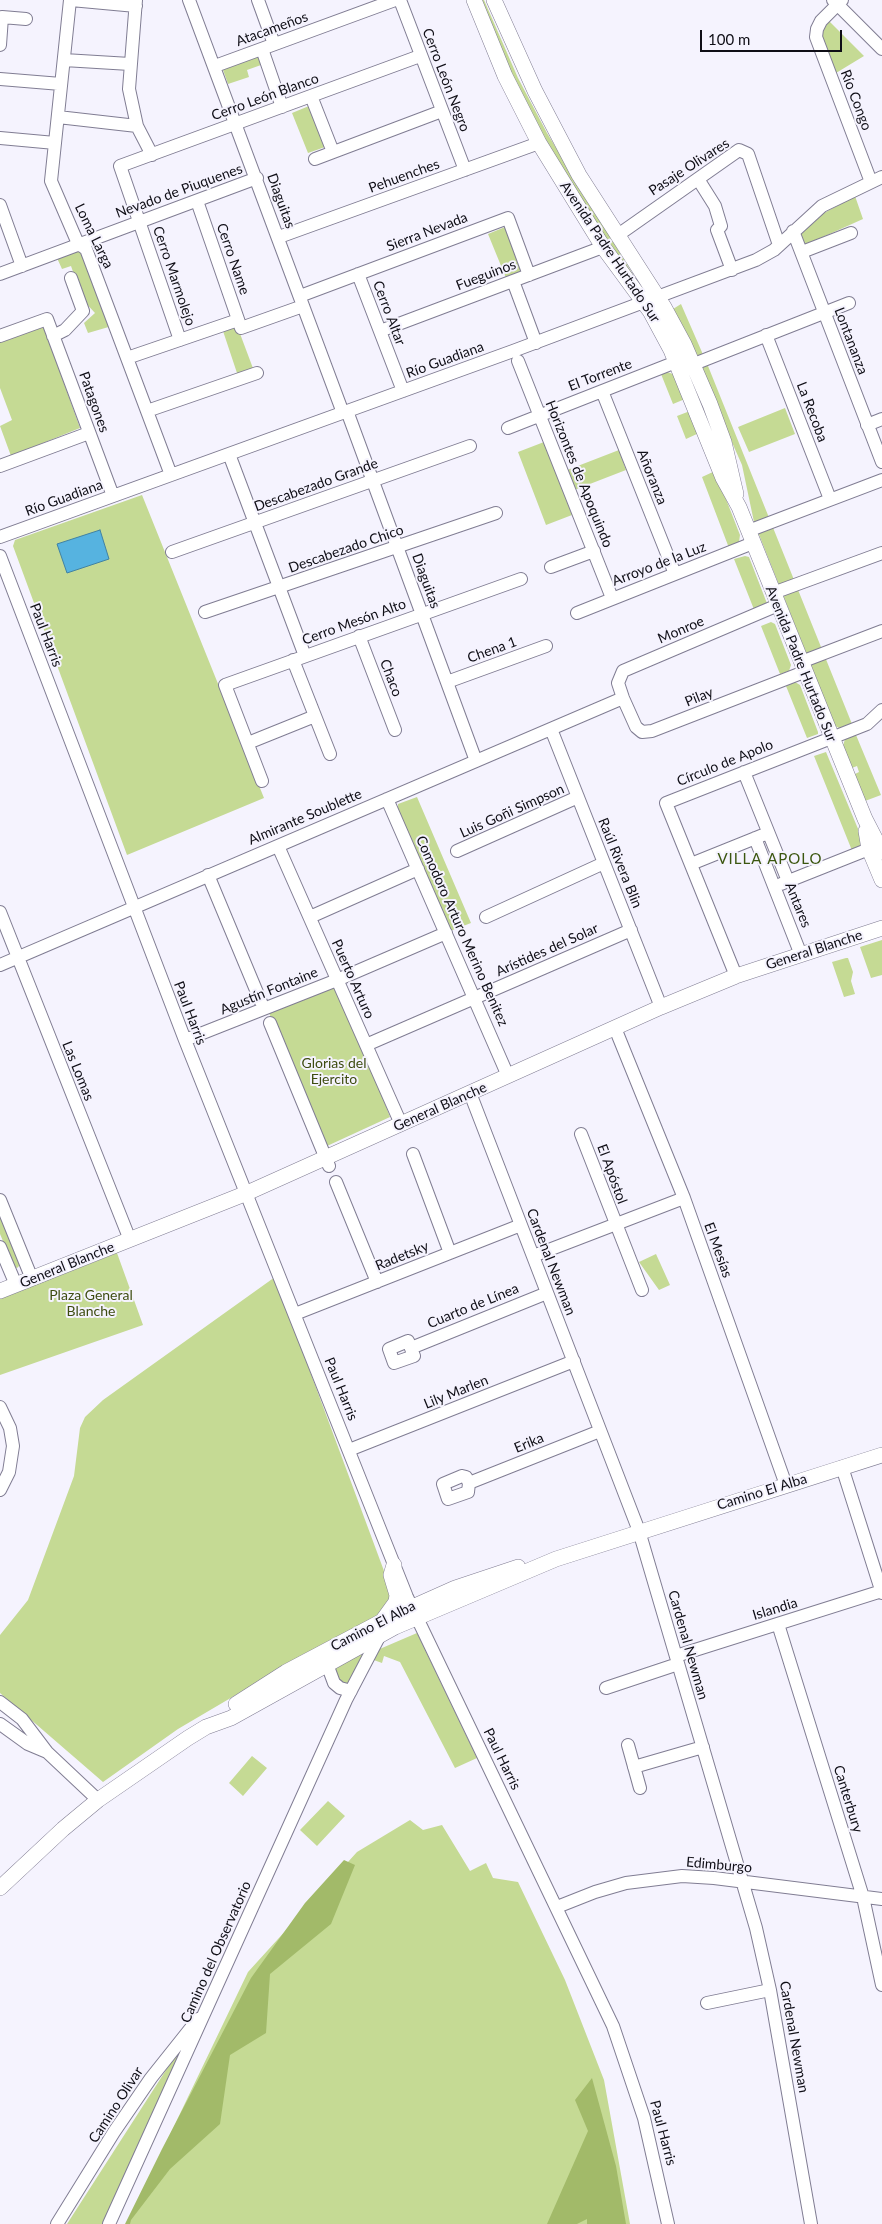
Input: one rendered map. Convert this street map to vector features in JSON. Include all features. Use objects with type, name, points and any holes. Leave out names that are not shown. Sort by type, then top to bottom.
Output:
[{"type":"main road","name":"Avenida Padre Hurtado Sur","points":[[474,0],[505,76],[539,143],[603,247],[651,300],[661,330],[723,478],[739,507],[802,667],[878,848]]},
{"type":"main road","name":"Avenida Padre Hurtado Sur","points":[[494,0],[549,119],[590,194],[618,235],[651,300],[694,364],[724,442],[739,507]]},
{"type":"main road","points":[[878,848],[882,880]]},
{"type":"main road","name":"General Blanche","points":[[0,1290],[328,1162],[400,1124],[736,976],[882,928]]},
{"type":"main road","name":"Camino El Alba","points":[[206,1727],[231,1718],[327,1664],[381,1628],[414,1612],[455,1588],[497,1572],[556,1559],[639,1530],[882,1455]]},
{"type":"main road","points":[[381,1628],[396,1602],[397,1595],[391,1575],[394,1565]]},
{"type":"main road","name":"Camino El Alba","points":[[0,1888],[63,1829],[98,1800],[206,1727],[220,1714],[268,1683],[344,1640],[381,1628]]},
{"type":"street","points":[[70,0],[136,3],[130,64],[130,102],[137,126],[152,155]]},
{"type":"street","name":"Loma Larga","points":[[70,0],[52,181],[79,244],[86,249],[171,475]]},
{"type":"street","name":"Diaguitas","points":[[189,0],[302,301],[373,480],[476,760]]},
{"type":"street","points":[[258,0],[282,107]]},
{"type":"street","name":"Atacameños","points":[[215,66],[395,0]]},
{"type":"street","name":"Cerro León Negro","points":[[400,0],[465,170]]},
{"type":"street","points":[[837,2],[882,49]]},
{"type":"street","name":"Río Congo","points":[[837,2],[818,26],[816,36],[877,180]]},
{"type":"street","points":[[0,44],[2,17],[26,19]]},
{"type":"street","name":"Cerro León Blanco","points":[[120,166],[420,56]]},
{"type":"street","points":[[64,60],[130,64]]},
{"type":"street","points":[[0,79],[61,84]]},
{"type":"street","points":[[311,96],[333,152]]},
{"type":"street","points":[[315,159],[442,111]]},
{"type":"street","points":[[58,117],[137,126]]},
{"type":"street","points":[[0,138],[55,143]]},
{"type":"street","name":"Pehuenches","points":[[279,237],[539,143]]},
{"type":"street","name":"Pasaje Olivares","points":[[618,235],[739,150],[748,154],[779,245]]},
{"type":"street","name":"Cerro Marmolejo","points":[[120,166],[180,340]]},
{"type":"street","name":"Nevado de Piuquenes","points":[[0,274],[257,178]]},
{"type":"street","points":[[698,180],[715,206],[721,226],[717,230],[732,270]]},
{"type":"street","name":"Río Guadiana","points":[[0,537],[732,270],[763,257],[779,245],[811,214],[834,199],[877,180]]},
{"type":"street","name":"Cerro Name","points":[[197,201],[240,324]]},
{"type":"street","points":[[0,205],[22,266]]},
{"type":"street","name":"Sierra Nevada","points":[[127,358],[180,340],[240,324],[302,301],[358,274],[508,218],[529,275]]},
{"type":"street","name":"Lontananza","points":[[794,231],[882,462]]},
{"type":"street","points":[[802,252],[851,233]]},
{"type":"street","name":"Fueguinos","points":[[380,331],[603,247]]},
{"type":"street","name":"Cerro Altar","points":[[358,274],[403,391]]},
{"type":"street","points":[[53,336],[65,330],[83,311],[71,278]]},
{"type":"street","points":[[513,281],[536,343]]},
{"type":"street","points":[[694,364],[849,303]]},
{"type":"street","name":"Patagones","points":[[0,336],[47,319],[113,496]]},
{"type":"street","name":"La Recoba","points":[[766,335],[830,499]]},
{"type":"street","name":"Horizontes de Apoquindo","points":[[518,361],[612,598]]},
{"type":"street","name":"El Torrente","points":[[508,428],[676,362]]},
{"type":"street","points":[[147,411],[257,373]]},
{"type":"street","name":"Añoranza","points":[[602,391],[675,574]]},
{"type":"street","points":[[867,425],[882,419]]},
{"type":"street","points":[[0,466],[89,433]]},
{"type":"street","name":"Descabezado Grande","points":[[172,552],[470,446]]},
{"type":"street","points":[[230,454],[279,587],[315,716],[330,754]]},
{"type":"street","name":"Arroyo de la Luz","points":[[577,613],[609,602],[612,598],[675,574],[830,499],[882,480]]},
{"type":"street","name":"Descabezado Chico","points":[[205,612],[496,513]]},
{"type":"street","points":[[551,567],[594,551]]},
{"type":"street","name":"Monroe","points":[[623,698],[618,683],[623,671],[775,599],[882,553]]},
{"type":"street","name":"Paul Harris","points":[[0,556],[133,908],[394,1565],[414,1612],[602,2001],[623,2052],[654,2154],[668,2224]]},
{"type":"street","name":"Cerro Mesón Alto","points":[[248,743],[225,685],[521,579]]},
{"type":"street","points":[[802,667],[882,631]]},
{"type":"street","name":"Chaco","points":[[359,636],[395,730]]},
{"type":"street","name":"Chena 1","points":[[447,682],[546,646]]},
{"type":"street","name":"Pilay","points":[[623,698],[636,727],[642,732],[652,731],[802,667]]},
{"type":"street","name":"Almirante Soublette","points":[[0,964],[623,698]]},
{"type":"street","name":"Círculo de Apolo","points":[[736,976],[666,803],[868,724],[882,710]]},
{"type":"street","points":[[262,781],[248,743],[315,716]]},
{"type":"street","name":"Raúl Rivera Blin","points":[[551,729],[662,1007]]},
{"type":"street","name":"Antares","points":[[744,772],[788,881]]},
{"type":"street","name":"Luis Goñi Simpson","points":[[457,851],[578,797]]},
{"type":"street","name":"Comodoro Arturo Merino Benitez","points":[[387,799],[508,1076]]},
{"type":"street","points":[[691,864],[769,833]]},
{"type":"street","name":"Antares","points":[[755,838],[801,954]]},
{"type":"street","name":"Puerto Arturo","points":[[278,846],[400,1124]]},
{"type":"street","points":[[774,886],[878,848]]},
{"type":"street","points":[[486,917],[604,863]]},
{"type":"street","points":[[310,917],[418,869]]},
{"type":"street","points":[[208,875],[261,1002]]},
{"type":"street","name":"Las Lomas","points":[[0,912],[130,1240]]},
{"type":"street","name":"Arístides del Solar","points":[[366,1045],[631,930]]},
{"type":"street","name":"Agustín Fontaine","points":[[185,1040],[337,980],[446,933]]},
{"type":"street","points":[[270,1023],[328,1162]]},
{"type":"street","name":"El Mesías","points":[[615,1028],[684,1198],[786,1485]]},
{"type":"street","name":"Cardenal Newman","points":[[470,1093],[639,1530],[742,1881],[770,1990],[811,2224]]},
{"type":"street","name":"El Apóstol","points":[[581,1134],[614,1225]]},
{"type":"street","points":[[413,1154],[450,1253]]},
{"type":"street","points":[[336,1182],[377,1282]]},
{"type":"street","name":"El Apóstol","points":[[533,1256],[684,1198]]},
{"type":"street","points":[[0,1200],[32,1279]]},
{"type":"street","name":"Radetsky","points":[[295,1314],[521,1225]]},
{"type":"street","points":[[614,1225],[642,1290]]},
{"type":"street","points":[[0,1247],[16,1285]]},
{"type":"street","name":"Cuarto de Línea","points":[[411,1348],[547,1293]]},
{"type":"street","name":"Lily Marlen","points":[[349,1450],[574,1361]]},
{"type":"street","points":[[0,1407],[10,1428],[13,1446],[10,1472],[0,1490]]},
{"type":"street","name":"Erika","points":[[469,1483],[600,1431]]},
{"type":"street","points":[[842,1467],[882,1592]]},
{"type":"street","name":"Islandia","points":[[606,1688],[778,1624],[882,1592]]},
{"type":"street","name":"Canterbury","points":[[778,1624],[863,1897],[882,1985]]},
{"type":"street","name":"Camino del Observatorio","points":[[108,2224],[381,1628]]},
{"type":"street","points":[[344,1640],[326,1658],[334,1683],[340,1688],[351,1691]]},
{"type":"street","points":[[0,1702],[22,1719],[47,1752],[98,1800]]},
{"type":"street","points":[[0,1724],[28,1744],[47,1752]]},
{"type":"street","points":[[628,1745],[640,1788]]},
{"type":"street","points":[[634,1767],[703,1747]]},
{"type":"street","name":"Edimburgo","points":[[557,1907],[601,1890],[646,1879],[698,1877],[882,1899]]},
{"type":"street","points":[[707,2003],[770,1990]]},
{"type":"street","name":"Camino Olivar","points":[[57,2224],[114,2132],[151,2078],[208,2008]]},
{"type":"green space","points":[[481,0],[484,0],[518,78],[547,133],[640,286],[615,254],[544,138],[513,78]]},
{"type":"green space","points":[[829,21],[864,56],[836,73],[821,35],[821,29]]},
{"type":"green space","points":[[257,54],[261,65],[247,70],[249,77],[228,84],[222,67]]},
{"type":"green space","points":[[309,106],[325,147],[308,153],[292,113]]},
{"type":"green space","points":[[855,196],[863,219],[805,245],[799,234],[815,218]]},
{"type":"green space","points":[[505,227],[523,271],[506,278],[488,234]]},
{"type":"green space","points":[[83,249],[112,326],[88,333],[84,323],[95,313],[83,300],[71,266],[62,269],[57,258]]},
{"type":"green space","points":[[681,304],[708,366],[852,724],[841,729],[835,726],[754,522],[742,465],[673,309]]},
{"type":"green space","points":[[236,323],[254,371],[238,376],[222,328]]},
{"type":"green space","points":[[43,325],[80,428],[11,456],[0,426],[12,420],[0,388],[0,342]]},
{"type":"green space","points":[[667,372],[676,375],[685,399],[673,404],[661,374]]},
{"type":"green space","points":[[785,408],[795,434],[749,452],[738,427]]},
{"type":"green space","points":[[690,411],[699,433],[686,439],[677,416]]},
{"type":"green space","points":[[544,442],[557,474],[619,450],[626,470],[564,494],[572,515],[546,525],[518,452]]},
{"type":"green space","points":[[715,471],[740,535],[739,542],[729,548],[702,477]]},
{"type":"green space","points":[[142,495],[264,798],[127,855],[13,546],[15,540]]},
{"type":"green space","points":[[745,556],[749,557],[768,606],[755,612],[734,559]]},
{"type":"green space","points":[[771,622],[775,624],[791,665],[789,671],[780,674],[761,626]]},
{"type":"green space","points":[[795,682],[800,685],[818,732],[818,734],[807,738],[786,686]]},
{"type":"green space","points":[[856,735],[881,795],[865,801],[855,774],[859,772],[857,766],[852,768],[843,746],[845,739]]},
{"type":"green space","points":[[826,752],[866,848],[853,853],[814,756]]},
{"type":"green space","points":[[417,797],[471,923],[450,931],[398,811],[398,804]]},
{"type":"green space","points":[[882,940],[882,975],[871,978],[860,947]]},
{"type":"green space","points":[[848,958],[853,972],[851,981],[855,994],[844,997],[832,962]]},
{"type":"green space","name":"Glorias del Ejercito","points":[[335,987],[367,1056],[390,1117],[327,1146],[269,1013]]},
{"type":"green space","points":[[0,1215],[20,1265],[17,1268],[14,1267],[0,1234]]},
{"type":"green space","name":"Plaza General Blanche","points":[[117,1253],[143,1325],[0,1375],[0,1299]]},
{"type":"green space","points":[[656,1254],[670,1285],[659,1290],[639,1262]]},
{"type":"green space","points":[[275,1277],[397,1606],[285,1666],[178,1729],[103,1782],[0,1693],[0,1635],[28,1600],[74,1476],[80,1428],[85,1417],[103,1400]]},
{"type":"green space","points":[[417,1633],[477,1758],[455,1768],[400,1662],[384,1656],[382,1663],[371,1659],[375,1651]]},
{"type":"green space","points":[[367,1649],[349,1685],[337,1682],[333,1665]]},
{"type":"green space","points":[[252,1756],[267,1768],[243,1796],[229,1783]]},
{"type":"green space","points":[[328,1801],[345,1816],[317,1846],[300,1830]]},
{"type":"green space","points":[[410,1820],[423,1830],[442,1825],[470,1871],[486,1863],[493,1878],[518,1882],[565,1980],[604,2080],[630,2224],[127,2224],[248,1972],[357,1852]]},
{"type":"green space","points":[[344,1860],[355,1865],[331,1924],[270,1974],[266,2033],[230,2055],[220,2124],[170,2169],[131,2220],[130,2224],[125,2224],[251,1978],[305,1903]]},
{"type":"green space","points":[[186,2039],[102,2224],[67,2224],[85,2196]]},
{"type":"green space","points":[[592,2078],[616,2166],[626,2224],[587,2224],[587,2219],[577,2224],[547,2224],[588,2131],[575,2100]]},
{"type":"water","points":[[100,530],[109,559],[67,573],[57,544]]},
{"type":"district","name":"VILLA APOLO","points":[[770,859]]}]
